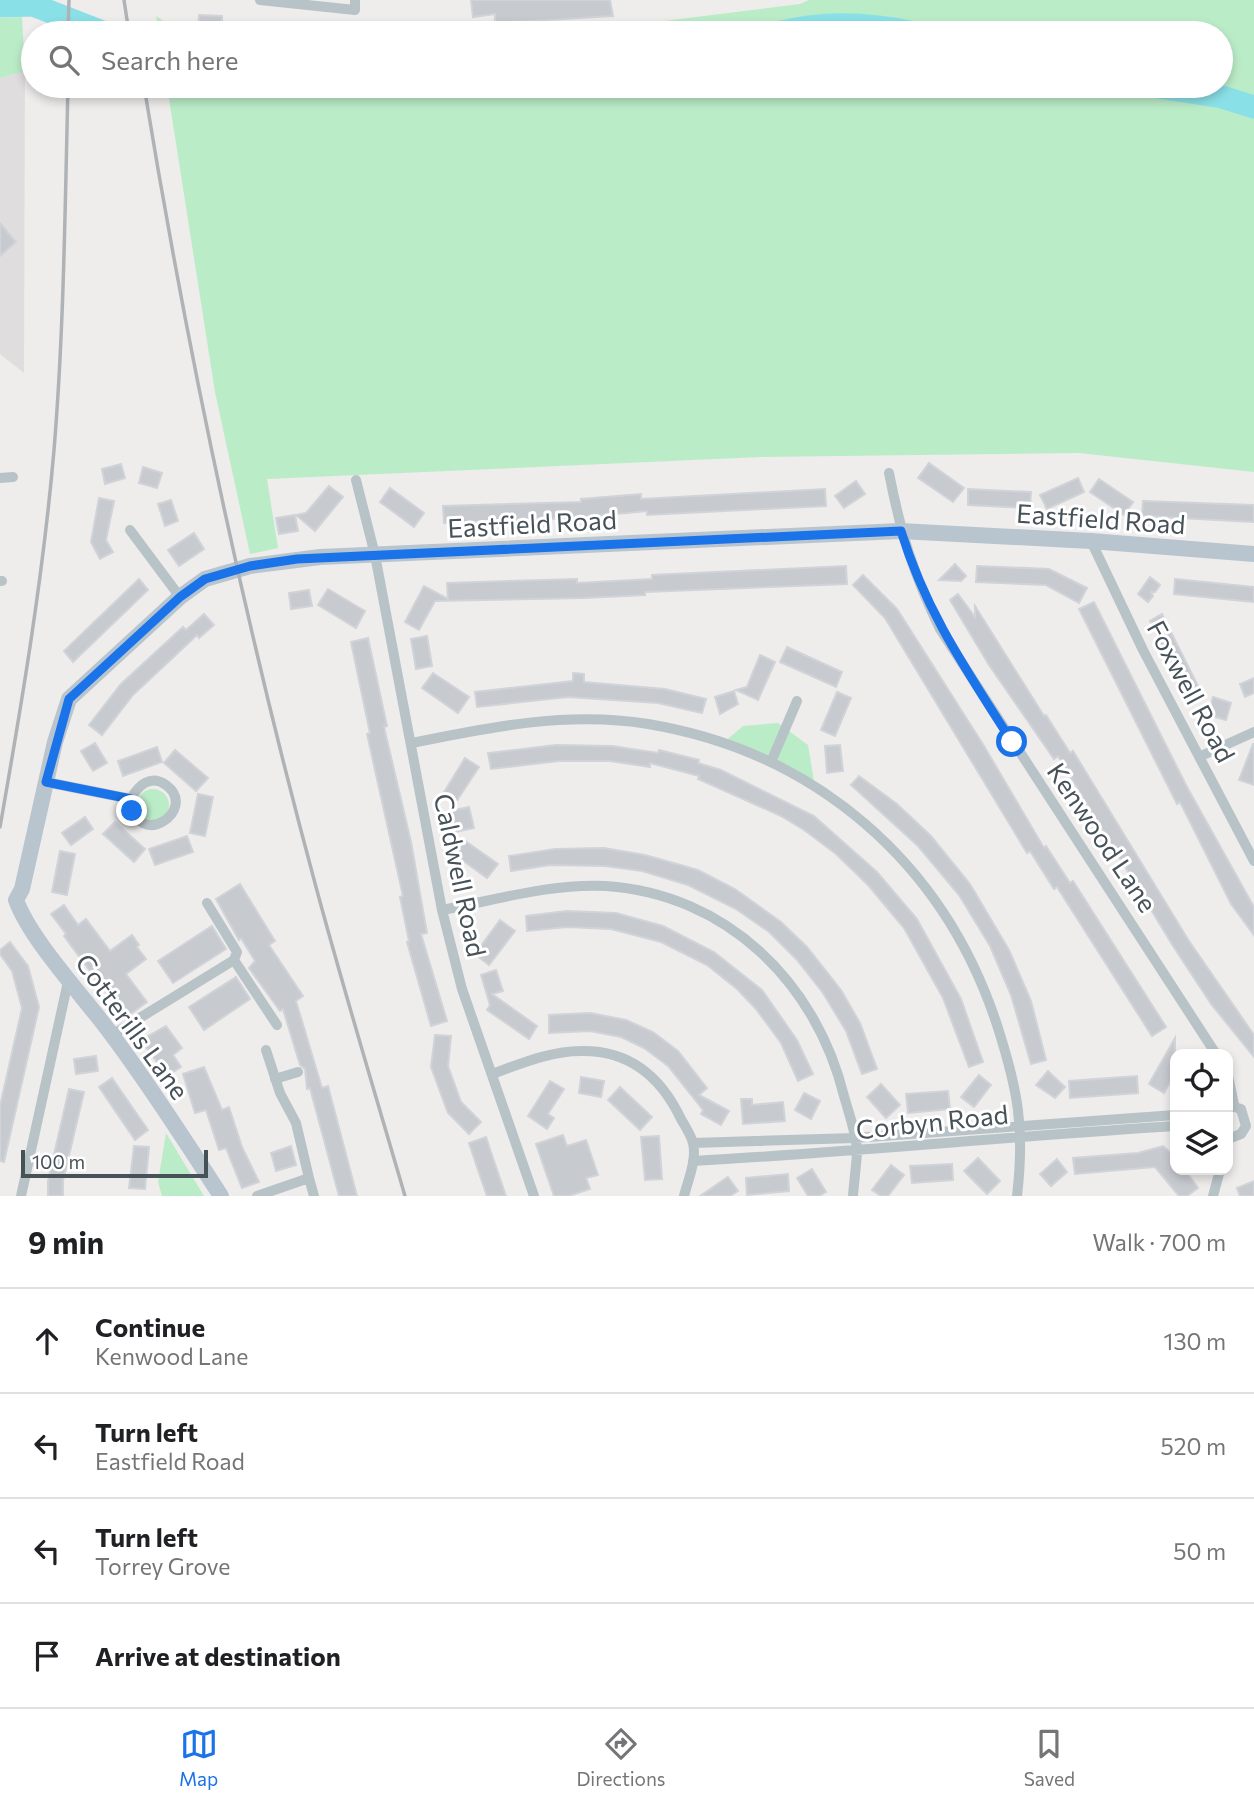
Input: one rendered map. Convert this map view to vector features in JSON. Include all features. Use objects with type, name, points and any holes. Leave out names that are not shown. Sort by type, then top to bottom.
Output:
[{"type":"street","points":[[260,0],[355,5]]},
{"type":"street","name":"Kenwood Lane","points":[[888,473],[901,531],[916,579],[940,629],[1213,1049]]},
{"type":"street","points":[[0,478],[13,478]]},
{"type":"street","name":"Caldwell Road","points":[[356,480],[375,555],[442,910],[462,989],[534,1196]]},
{"type":"street","points":[[130,530],[180,597]]},
{"type":"street","name":"Eastfield Road","points":[[8,898],[22,889],[46,782],[69,699],[180,597],[205,579],[250,566],[297,559],[901,531],[1091,541],[1254,554]]},
{"type":"street","name":"Foxwell Road","points":[[1091,541],[1143,650],[1254,861]]},
{"type":"street","points":[[771,762],[797,701]]},
{"type":"street","points":[[412,743],[500,725],[586,719],[646,724],[715,739],[771,762],[813,784],[853,813],[908,866],[950,918],[984,985],[1017,1094],[1022,1130],[1017,1196]]},
{"type":"street","points":[[1201,756],[1254,732]]},
{"type":"street","points":[[158,781],[168,786],[175,796],[176,807],[170,818],[161,824],[149,825],[139,820],[132,811],[131,799],[136,788],[146,782],[158,781]]},
{"type":"street","points":[[46,782],[131,799]]},
{"type":"street","points":[[442,910],[563,887],[607,886],[653,894],[682,903],[740,934],[765,953],[809,1009],[826,1038],[838,1070],[855,1138],[857,1152],[853,1196]]},
{"type":"street","name":"Cotterills Lane","points":[[8,898],[112,1035],[221,1196]]},
{"type":"street","points":[[112,1035],[234,960],[237,952],[207,903]]},
{"type":"street","points":[[234,960],[277,1025]]},
{"type":"street","points":[[21,1196],[69,977]]},
{"type":"street","points":[[266,1050],[275,1079],[296,1124],[314,1196]]},
{"type":"street","points":[[492,1074],[550,1055],[581,1051],[617,1055],[646,1070],[670,1097],[693,1143],[693,1161],[684,1196]]},
{"type":"street","points":[[275,1079],[298,1072]]},
{"type":"street","points":[[1233,1107],[1245,1116],[1250,1127],[1233,1137]]},
{"type":"street","name":"Corbyn Road","points":[[693,1161],[857,1152],[1022,1130],[1170,1115]]},
{"type":"street","name":"Corbyn Road","points":[[693,1143],[1170,1126]]},
{"type":"street","points":[[1213,1196],[1219,1175]]},
{"type":"street","points":[[257,1196],[309,1178]]},
{"type":"shaded area","points":[[21,72],[21,98],[25,98],[24,373],[0,354],[0,78]]},
{"type":"green space","points":[[809,0],[1254,0],[1254,472],[1079,453],[761,457],[267,479],[278,548],[250,554],[215,392],[169,98],[1233,98],[1233,21],[664,21],[800,4]]},
{"type":"green space","points":[[22,17],[22,21],[21,72],[0,78],[0,18]]},
{"type":"green space","points":[[778,723],[808,745],[814,781],[723,743],[743,726]]},
{"type":"green space","points":[[153,789],[165,793],[169,805],[165,817],[153,821],[141,817],[137,805],[141,793]]},
{"type":"green space","points":[[166,1133],[204,1196],[162,1196],[158,1182]]},
{"type":"building","points":[[471,0],[610,0],[613,16],[529,21],[495,21],[495,14],[473,17]]},
{"type":"building","points":[[199,15],[222,16],[222,21],[199,21]]},
{"type":"building","points":[[0,223],[16,242],[0,256]]},
{"type":"building","points":[[929,463],[964,488],[953,502],[918,478]]},
{"type":"building","points":[[121,464],[125,478],[105,484],[102,469]]},
{"type":"building","points":[[143,467],[162,473],[157,488],[139,483]]},
{"type":"building","points":[[1078,478],[1084,492],[1047,509],[1040,495]]},
{"type":"building","points":[[1099,479],[1133,502],[1124,515],[1090,492]]},
{"type":"building","points":[[856,481],[865,494],[844,508],[835,496]]},
{"type":"building","points":[[329,486],[343,497],[315,531],[296,515],[306,513]]},
{"type":"building","points":[[390,488],[424,513],[414,527],[380,502]]},
{"type":"building","points":[[825,489],[826,506],[647,515],[647,511],[576,518],[444,523],[443,506],[581,502],[581,499],[641,494],[641,499]]},
{"type":"building","points":[[968,489],[1031,492],[1030,508],[968,505]]},
{"type":"building","points":[[99,498],[114,501],[106,540],[113,552],[100,559],[91,542]]},
{"type":"building","points":[[171,500],[178,521],[165,526],[158,504]]},
{"type":"building","points":[[1143,501],[1254,505],[1254,522],[1142,516]]},
{"type":"building","points":[[295,515],[298,531],[279,534],[276,518]]},
{"type":"building","points":[[194,533],[204,549],[179,566],[168,550]]},
{"type":"building","points":[[955,564],[966,576],[961,581],[939,580]]},
{"type":"building","points":[[846,566],[847,584],[645,592],[645,595],[584,598],[435,601],[419,630],[405,622],[424,586],[448,599],[447,583],[577,579],[577,583],[652,579],[652,575]]},
{"type":"building","points":[[977,566],[1049,569],[1087,588],[1079,603],[1046,585],[976,582]]},
{"type":"building","points":[[863,575],[897,609],[984,746],[1044,848],[1046,846],[1070,883],[1073,881],[1166,1027],[1152,1036],[1057,887],[1054,889],[1030,851],[1027,853],[885,618],[853,585]]},
{"type":"building","points":[[1150,577],[1160,585],[1155,592],[1151,592],[1153,596],[1148,602],[1138,594]]},
{"type":"building","points":[[139,579],[148,590],[73,662],[64,651]]},
{"type":"building","points":[[1175,579],[1254,587],[1254,602],[1174,594]]},
{"type":"building","points":[[328,589],[365,611],[356,628],[318,605]]},
{"type":"building","points":[[309,590],[312,606],[291,609],[289,593]]},
{"type":"building","points":[[958,594],[975,617],[975,606],[1044,716],[1046,715],[1070,753],[1073,751],[1189,941],[1254,1035],[1254,1057],[1211,1004],[1173,946],[1058,756],[1054,759],[989,665],[950,600]]},
{"type":"building","points":[[1094,602],[1187,787],[1254,907],[1254,935],[1231,904],[1180,802],[1177,804],[1079,609]]},
{"type":"building","points":[[204,614],[214,625],[199,638],[197,635],[133,695],[102,735],[89,725],[121,684],[183,627],[186,630]]},
{"type":"building","points":[[1162,614],[1200,690],[1188,696],[1150,621]]},
{"type":"building","points":[[427,636],[432,666],[416,669],[411,639]]},
{"type":"building","points":[[368,638],[387,726],[384,727],[411,842],[427,933],[421,934],[447,1021],[431,1026],[407,942],[409,941],[400,897],[403,896],[367,734],[370,733],[351,642]]},
{"type":"building","points":[[787,647],[842,672],[836,687],[780,662]]},
{"type":"building","points":[[760,655],[775,662],[758,700],[736,690],[747,687]]},
{"type":"building","points":[[433,673],[469,697],[458,713],[422,688]]},
{"type":"building","points":[[573,673],[584,674],[584,682],[665,689],[706,699],[702,713],[658,703],[568,697],[477,707],[475,692],[573,681]]},
{"type":"building","points":[[1254,678],[1254,693],[1245,697],[1240,684]]},
{"type":"building","points":[[734,691],[738,704],[720,714],[715,697]]},
{"type":"building","points":[[837,692],[851,698],[835,736],[821,730]]},
{"type":"building","points":[[1213,697],[1231,703],[1226,720],[1208,715]]},
{"type":"building","points":[[95,743],[107,763],[93,771],[81,751]]},
{"type":"building","points":[[1254,744],[1254,785],[1239,780]]},
{"type":"building","points":[[556,745],[612,746],[658,753],[659,750],[699,760],[698,763],[721,770],[814,816],[877,872],[917,919],[961,999],[983,1062],[969,1067],[943,998],[904,928],[868,885],[836,854],[804,830],[781,816],[698,779],[699,776],[650,763],[650,767],[610,761],[559,761],[491,769],[488,753]]},
{"type":"building","points":[[840,745],[843,771],[827,773],[825,746]]},
{"type":"building","points":[[157,747],[162,762],[123,776],[118,761]]},
{"type":"building","points":[[175,750],[208,778],[196,791],[164,763]]},
{"type":"building","points":[[465,758],[479,767],[456,802],[443,794]]},
{"type":"building","points":[[859,776],[897,804],[931,836],[970,884],[1009,950],[1031,1001],[1046,1060],[1031,1064],[1011,995],[990,946],[959,895],[918,846],[851,785]]},
{"type":"building","points":[[198,794],[213,797],[205,836],[190,833]]},
{"type":"building","points":[[469,807],[474,828],[450,833],[446,812]]},
{"type":"building","points":[[85,817],[93,829],[71,845],[62,833]]},
{"type":"building","points":[[115,822],[145,849],[134,862],[103,834]]},
{"type":"building","points":[[187,836],[193,852],[155,865],[149,849]]},
{"type":"building","points":[[464,840],[498,864],[487,878],[454,854]]},
{"type":"building","points":[[604,848],[645,855],[698,870],[735,889],[781,922],[807,947],[841,990],[860,1023],[877,1069],[862,1074],[846,1031],[823,993],[797,960],[769,932],[736,909],[688,885],[642,871],[605,866],[550,865],[511,871],[509,856],[555,849]]},
{"type":"building","points":[[60,851],[75,854],[67,895],[52,892]]},
{"type":"building","points":[[240,884],[275,941],[269,945],[303,996],[296,1001],[322,1088],[328,1086],[357,1196],[339,1196],[310,1088],[307,1089],[305,1069],[300,1065],[283,1009],[280,1011],[249,968],[255,961],[241,938],[239,940],[216,899]]},
{"type":"building","points":[[64,905],[78,925],[86,919],[110,951],[132,935],[139,945],[137,947],[146,959],[126,974],[147,1002],[125,1018],[64,936],[66,934],[51,914]]},
{"type":"building","points":[[567,911],[616,913],[663,926],[714,952],[762,990],[797,1040],[813,1074],[798,1081],[781,1043],[737,989],[707,965],[661,942],[611,929],[567,927],[527,931],[526,916]]},
{"type":"building","points":[[500,920],[515,931],[489,965],[475,954]]},
{"type":"building","points":[[212,926],[226,949],[173,983],[158,961]]},
{"type":"building","points":[[10,942],[28,966],[39,1007],[4,1162],[0,1161],[0,1106],[22,1008],[12,971],[0,954],[0,950]]},
{"type":"building","points":[[496,970],[503,991],[492,994],[537,1026],[529,1039],[487,1010],[490,1005],[481,975]]},
{"type":"building","points":[[236,977],[250,999],[204,1030],[189,1007]]},
{"type":"building","points":[[590,1013],[626,1020],[653,1032],[678,1051],[707,1088],[699,1095],[729,1111],[721,1125],[701,1114],[703,1110],[668,1066],[644,1048],[621,1037],[590,1031],[549,1033],[549,1015]]},
{"type":"building","points":[[166,1026],[182,1048],[173,1055],[181,1067],[167,1076],[141,1040]]},
{"type":"building","points":[[435,1035],[451,1036],[448,1066],[461,1102],[481,1122],[469,1134],[448,1113],[431,1067]]},
{"type":"building","points":[[1175,1038],[1175,1049],[1170,1049],[1170,1082],[1164,1093],[1149,1084]]},
{"type":"building","points":[[96,1056],[98,1071],[76,1074],[74,1059]]},
{"type":"building","points":[[204,1067],[222,1110],[229,1107],[242,1147],[259,1182],[242,1188],[226,1148],[219,1150],[206,1110],[195,1113],[183,1074]]},
{"type":"building","points":[[1048,1071],[1065,1087],[1055,1098],[1036,1085]]},
{"type":"building","points":[[979,1075],[991,1085],[974,1107],[961,1097]]},
{"type":"building","points":[[1137,1076],[1138,1093],[1070,1098],[1069,1081]]},
{"type":"building","points":[[581,1077],[604,1081],[601,1097],[579,1093]]},
{"type":"building","points":[[112,1078],[148,1130],[135,1140],[99,1087]]},
{"type":"building","points":[[550,1081],[564,1089],[548,1114],[554,1118],[547,1129],[528,1116]]},
{"type":"building","points":[[881,1084],[900,1105],[886,1118],[867,1097]]},
{"type":"building","points":[[620,1087],[652,1117],[640,1130],[608,1100]]},
{"type":"building","points":[[69,1089],[84,1092],[63,1181],[63,1196],[48,1196],[48,1181]]},
{"type":"building","points":[[948,1091],[950,1109],[908,1113],[906,1094]]},
{"type":"building","points":[[804,1093],[820,1101],[811,1119],[795,1110]]},
{"type":"building","points":[[741,1099],[752,1099],[752,1105],[783,1102],[785,1121],[743,1124]]},
{"type":"building","points":[[563,1135],[567,1146],[586,1140],[598,1175],[586,1178],[590,1189],[569,1196],[554,1196],[536,1144]]},
{"type":"building","points":[[659,1136],[662,1179],[645,1180],[641,1137]]},
{"type":"building","points":[[486,1137],[506,1196],[487,1196],[478,1170],[469,1143]]},
{"type":"building","points":[[134,1146],[149,1147],[145,1189],[129,1188]]},
{"type":"building","points":[[291,1146],[296,1165],[276,1171],[271,1153]]},
{"type":"building","points":[[1163,1146],[1170,1152],[1170,1175],[1189,1175],[1198,1188],[1187,1196],[1179,1196],[1155,1167],[1075,1174],[1073,1158],[1138,1153]]},
{"type":"building","points":[[978,1158],[1000,1181],[987,1194],[964,1171]]},
{"type":"building","points":[[1057,1159],[1067,1172],[1051,1186],[1040,1174]]},
{"type":"building","points":[[952,1164],[953,1180],[912,1183],[910,1166]]},
{"type":"building","points":[[891,1165],[904,1175],[888,1196],[881,1196],[872,1190]]},
{"type":"building","points":[[812,1169],[826,1192],[819,1196],[808,1196],[797,1178]]},
{"type":"building","points":[[788,1174],[789,1191],[747,1195],[746,1178]]},
{"type":"building","points":[[728,1177],[738,1191],[730,1196],[700,1196]]},
{"type":"building","points":[[1254,1181],[1254,1196],[1240,1196],[1237,1188]]},
{"type":"waterway","points":[[0,6],[33,5],[74,21]]},
{"type":"waterway","points":[[1225,98],[1254,107]]},
{"type":"railway","points":[[68,21],[69,0]]},
{"type":"railway","points":[[124,0],[127,21]]},
{"type":"railway","points":[[0,827],[38,592],[54,450],[62,314],[68,98]]},
{"type":"railway","points":[[146,98],[199,388],[265,689],[327,926],[405,1196]]},
{"type":"route","points":[[132,811],[131,799],[46,782],[69,699],[132,639],[205,579],[250,566],[297,559],[901,531],[916,579],[940,629],[1012,742]]}]
